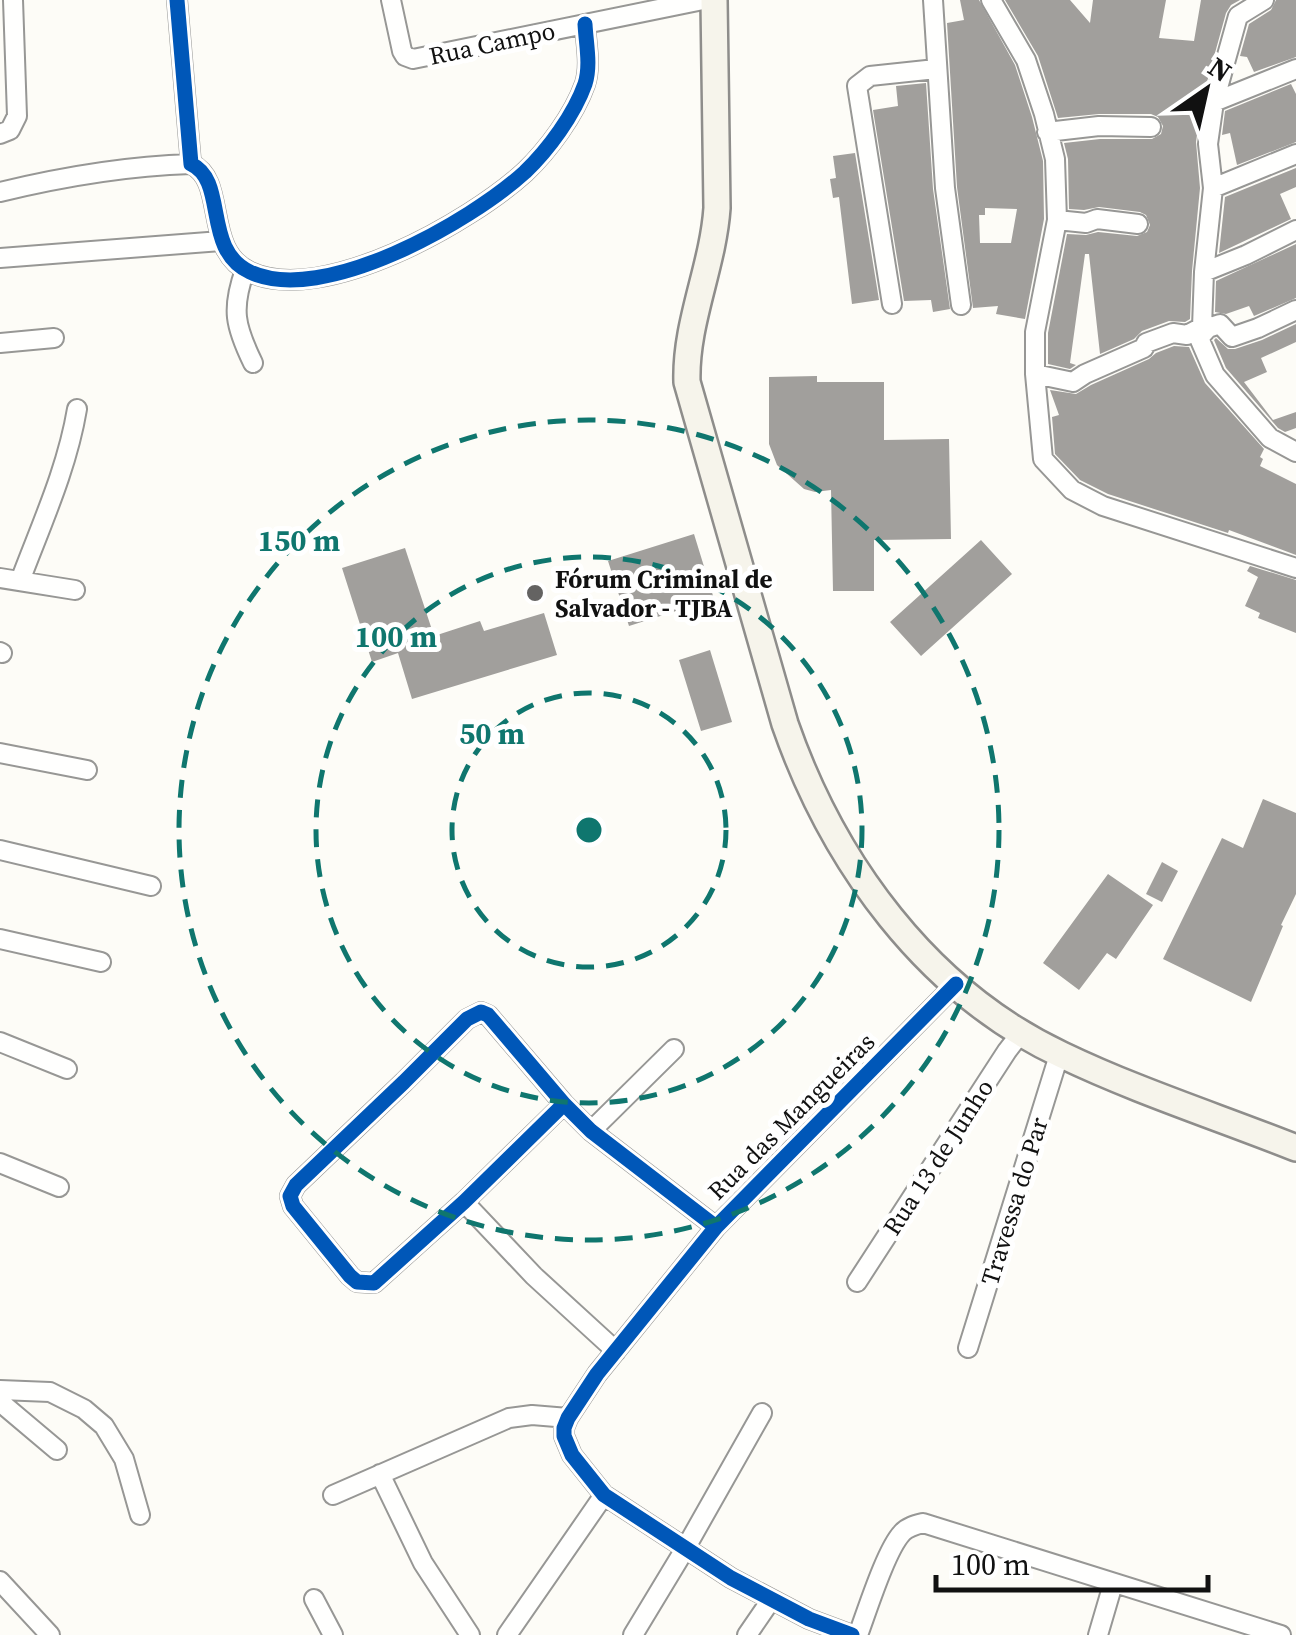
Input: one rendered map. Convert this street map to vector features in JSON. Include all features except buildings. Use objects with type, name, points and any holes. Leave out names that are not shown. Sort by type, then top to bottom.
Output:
[{"type":"main road","points":[[714,0],[718,208],[688,354],[689,396],[785,724],[797,759],[842,850],[905,935],[956,984],[1022,1033],[1142,1097],[1296,1148]]},
{"type":"street","points":[[0,134],[10,130],[17,116],[13,0]]},
{"type":"street","points":[[176,0],[190,164]]},
{"type":"street","name":"Rua Campo","points":[[391,0],[402,51],[409,59],[703,0]]},
{"type":"street","points":[[934,0],[945,188],[961,305]]},
{"type":"street","points":[[991,0],[1026,60],[1055,159],[1057,220],[1035,332],[1043,459],[1072,490],[1104,506],[1296,568]]},
{"type":"street","points":[[1264,0],[1238,16],[1214,102],[1208,144],[1214,188],[1200,333],[1215,375],[1270,438],[1296,452]]},
{"type":"street","points":[[0,192],[52,179],[190,164],[199,168],[208,184],[221,241],[231,258],[245,270],[264,278],[306,280],[332,275],[370,264],[436,232],[528,169],[576,104],[585,83],[588,63],[584,24]]},
{"type":"street","points":[[1214,102],[1296,68]]},
{"type":"street","points":[[892,304],[857,86],[870,76],[936,69]]},
{"type":"street","points":[[1048,132],[1098,126],[1151,127]]},
{"type":"street","points":[[1214,188],[1296,154]]},
{"type":"street","points":[[1057,220],[1098,219],[1138,224]]},
{"type":"street","points":[[1204,272],[1293,238]]},
{"type":"street","points":[[0,258],[221,241]]},
{"type":"street","points":[[245,270],[236,292],[236,317],[253,363]]},
{"type":"street","points":[[1035,374],[1072,382],[1144,348],[1154,339],[1173,333],[1200,333],[1220,324],[1232,337],[1296,310]]},
{"type":"street","points":[[0,343],[54,338]]},
{"type":"street","points":[[20,581],[54,493],[77,410]]},
{"type":"street","points":[[0,578],[75,590]]},
{"type":"street","points":[[0,752],[87,770]]},
{"type":"street","points":[[0,850],[150,886]]},
{"type":"street","points":[[0,939],[100,962]]},
{"type":"street","name":"Rua das Mangueiras","points":[[568,1418],[597,1374],[716,1226],[956,984]]},
{"type":"street","points":[[564,1104],[374,1283],[357,1282],[350,1276],[293,1206],[290,1196],[296,1185],[476,1013],[488,1015],[591,1130],[716,1226]]},
{"type":"street","name":"Rua 13 de Junho","points":[[857,1282],[1022,1033]]},
{"type":"street","points":[[0,1042],[67,1069]]},
{"type":"street","points":[[591,1130],[674,1049]]},
{"type":"street","name":"Travessa do Par","points":[[968,1348],[1060,1054]]},
{"type":"street","points":[[0,1163],[59,1187]]},
{"type":"street","points":[[464,1202],[534,1276],[616,1351]]},
{"type":"street","points":[[0,1390],[50,1392],[84,1409],[104,1426],[124,1460],[140,1516]]},
{"type":"street","points":[[0,1402],[57,1450]]},
{"type":"street","points":[[632,1635],[762,1413]]},
{"type":"street","points":[[333,1495],[509,1418],[532,1414],[568,1418],[564,1436],[567,1446],[604,1494],[685,1549],[826,1631],[855,1635],[892,1549],[903,1531],[923,1523],[1281,1635]]},
{"type":"street","points":[[380,1474],[423,1563],[470,1635]]},
{"type":"street","points":[[507,1635],[604,1494]]},
{"type":"street","points":[[0,1581],[50,1635]]},
{"type":"street","points":[[1098,1635],[1113,1584]]},
{"type":"street","points":[[314,1599],[333,1635]]},
{"type":"street","points":[[747,1635],[771,1600]]},
{"type":"cycle path","points":[[177,0],[191,164],[209,185],[220,233],[235,262],[250,272],[281,280],[316,278],[394,254],[469,214],[525,172],[560,131],[585,84],[585,24]]},
{"type":"cycle path","points":[[852,1635],[809,1619],[731,1578],[604,1495],[572,1455],[564,1428],[597,1374],[716,1227],[956,984]]},
{"type":"cycle path","points":[[564,1104],[374,1283],[357,1282],[350,1276],[293,1206],[290,1196],[296,1185],[467,1019],[481,1012],[488,1015],[591,1131],[716,1227]]},
{"type":"place","name":"Fórum Criminal de Salvador - TJBA","points":[[535,593]]}]
